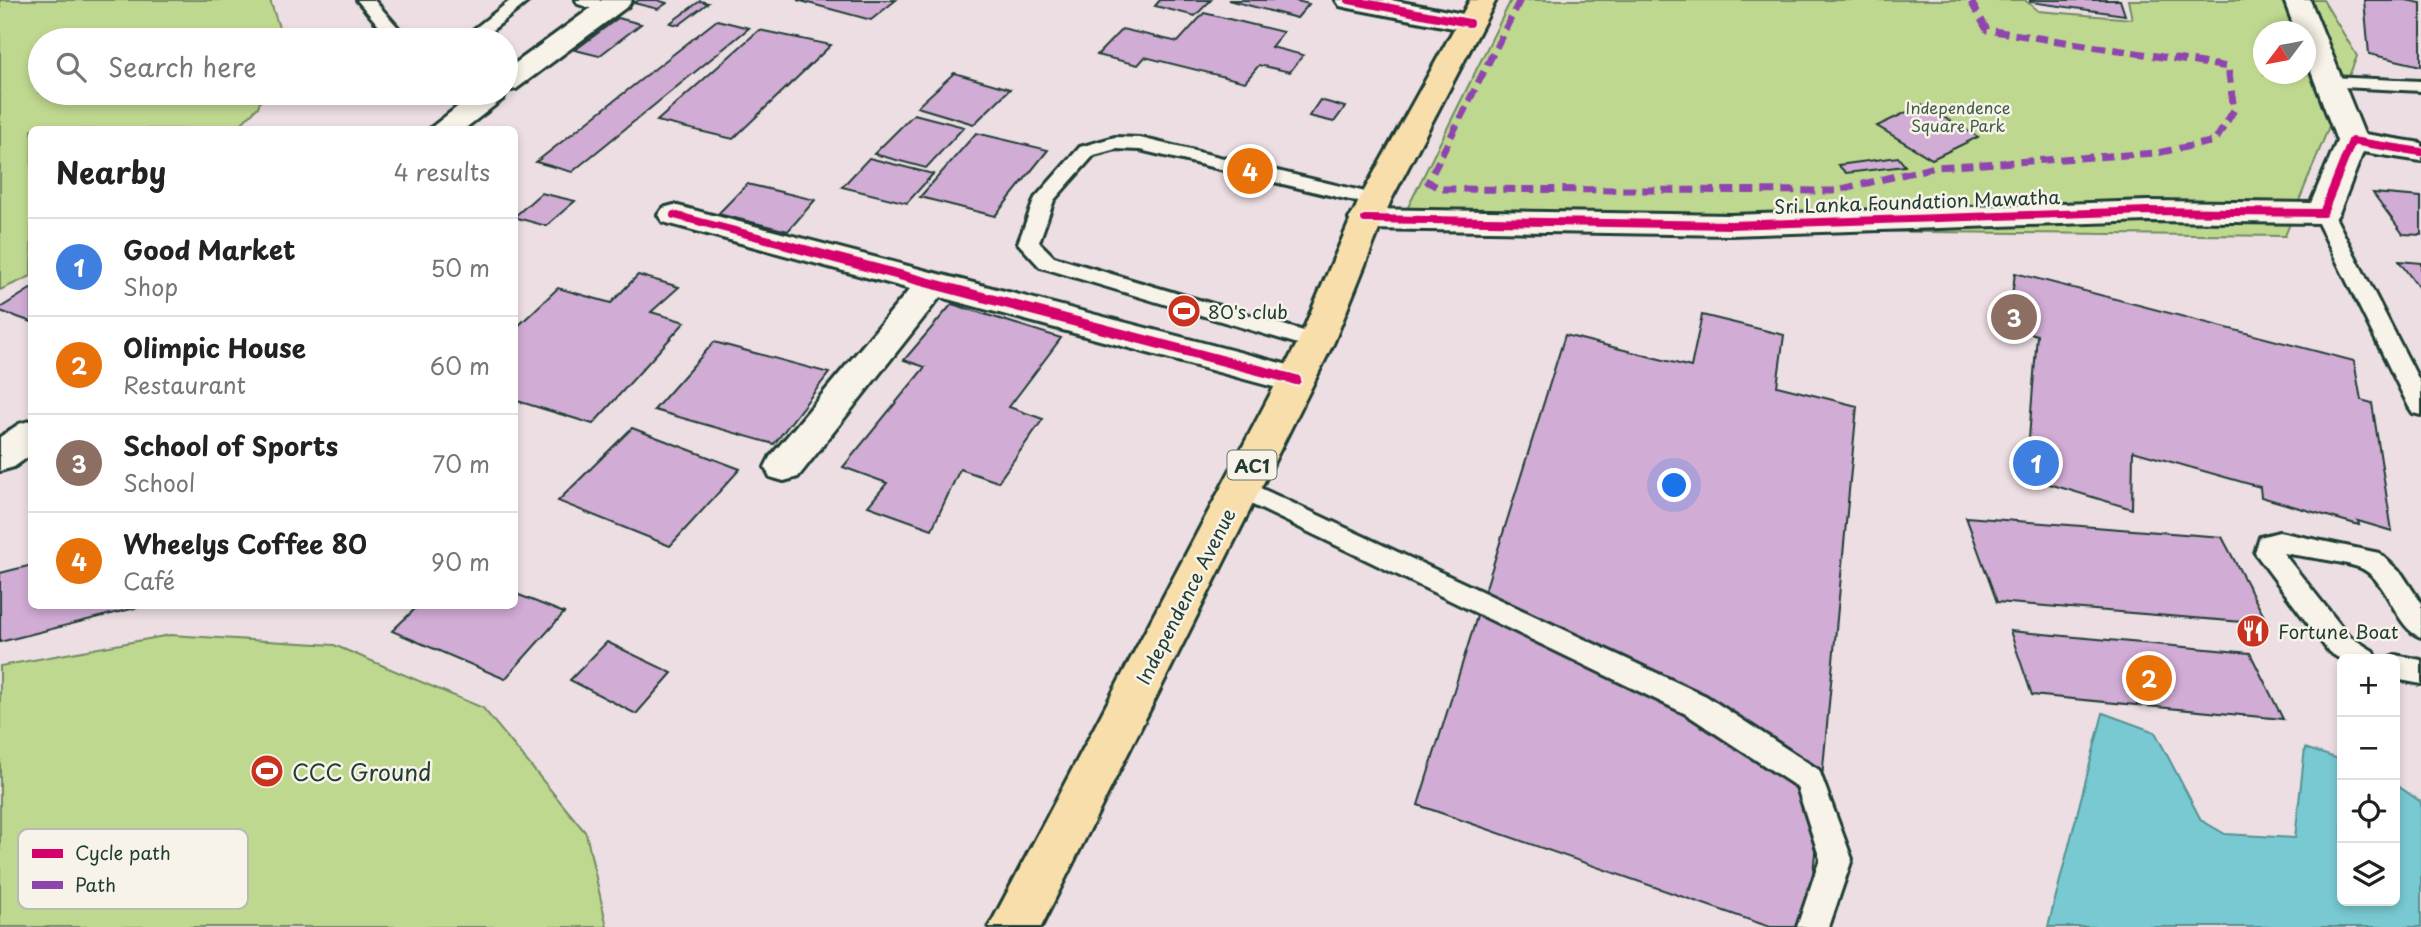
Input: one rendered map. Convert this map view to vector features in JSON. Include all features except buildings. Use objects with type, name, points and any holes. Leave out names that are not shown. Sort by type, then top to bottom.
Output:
[{"type":"main road","name":"Independence Avenue","points":[[1014,927],[1316,342],[1350,265],[1370,209],[1476,12]]},
{"type":"street","points":[[1349,0],[1476,12]]},
{"type":"street","points":[[2297,0],[2352,141],[2323,213]]},
{"type":"street","points":[[518,73],[603,3]]},
{"type":"street","points":[[447,126],[471,105]]},
{"type":"street","points":[[2352,141],[2421,152]]},
{"type":"street","name":"Sri Lanka Foundation Mawatha","points":[[1370,209],[1731,225],[2148,211],[2323,213]]},
{"type":"street","points":[[674,215],[1296,380]]},
{"type":"street","points":[[783,467],[932,284]]},
{"type":"street","points":[[0,457],[28,437]]},
{"type":"lane","points":[[365,0],[390,28]]},
{"type":"lane","points":[[485,28],[522,0]]},
{"type":"lane","points":[[2329,82],[2421,86]]},
{"type":"lane","points":[[1316,342],[1047,262],[1028,243],[1045,198],[1087,151],[1115,144],[1140,144],[1370,209]]},
{"type":"lane","points":[[2323,213],[2421,407]]},
{"type":"lane","points":[[1241,488],[1696,705],[1809,779],[1836,859],[1813,927]]},
{"type":"lane","points":[[2355,654],[2339,644],[2268,553],[2269,544],[2280,542],[2370,560],[2381,567],[2393,581],[2421,626]]},
{"type":"lane","points":[[2400,668],[2421,672]]},
{"type":"green space","points":[[0,0],[270,0],[279,28],[28,28],[28,105],[259,105],[239,126],[28,126],[28,277],[0,290]]},
{"type":"green space","name":"Independence Square Park","points":[[1511,0],[2025,0],[2038,11],[2132,19],[2128,0],[2323,0],[2357,56],[2285,236],[1843,231],[1406,211]]},
{"type":"green space","name":"CCC Ground","points":[[170,635],[334,645],[483,708],[586,833],[607,927],[0,927],[0,666]]},
{"type":"water","points":[[2103,713],[2155,732],[2201,820],[2225,834],[2295,838],[2305,748],[2337,758],[2337,906],[2400,906],[2400,787],[2421,802],[2421,927],[2048,927]]},
{"type":"marked path","points":[[1520,0],[1428,182],[1441,189],[1833,191],[1935,167],[2157,153],[2215,141],[2234,110],[2228,67],[1987,30],[1970,0]]},
{"type":"cycle path","points":[[1349,0],[1469,23]]},
{"type":"cycle path","points":[[1365,219],[1731,225],[2148,211],[2323,213],[2352,141],[2421,152]]},
{"type":"cycle path","points":[[674,215],[1296,380]]},
{"type":"place","name":"Wheelys Coffee 80","points":[[1250,171]]},
{"type":"place","name":"80's club","points":[[1184,311]]},
{"type":"place","name":"School of Sports","points":[[2014,317]]},
{"type":"place","name":"Good Market","points":[[2036,463]]},
{"type":"place","name":"Fortune Boat","points":[[2253,631]]},
{"type":"place","name":"Olimpic House","points":[[2149,678]]},
{"type":"place","name":"CCC Ground","points":[[267,771]]}]
